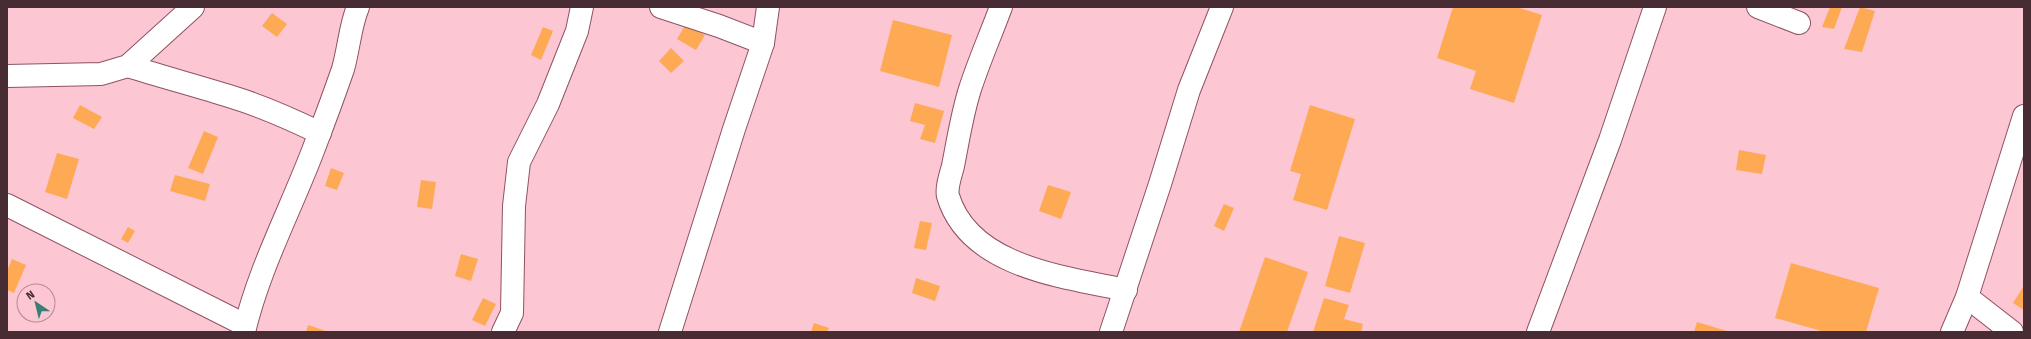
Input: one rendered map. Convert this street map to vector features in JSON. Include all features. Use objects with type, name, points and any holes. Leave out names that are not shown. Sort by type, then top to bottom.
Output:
[{"type":"street","points":[[7,76],[101,74],[128,66],[193,7]]},
{"type":"street","points":[[8,211],[244,328],[265,267],[320,133],[343,68],[354,17],[358,7]]},
{"type":"street","points":[[503,332],[512,313],[514,206],[519,162],[548,104],[577,31],[582,7]]},
{"type":"street","points":[[661,7],[719,26],[763,43]]},
{"type":"street","points":[[670,332],[734,129],[763,43],[768,7]]},
{"type":"street","points":[[1001,7],[970,90],[956,152],[948,194],[958,218],[975,239],[1003,257],[1045,273],[1126,290]]},
{"type":"street","points":[[1111,332],[1126,290],[1189,90],[1222,7]]},
{"type":"street","points":[[1538,332],[1610,140],[1655,7]]},
{"type":"street","points":[[1758,7],[1799,23]]},
{"type":"street","points":[[128,66],[177,82],[232,97],[320,133]]},
{"type":"street","points":[[1952,332],[1967,297],[2024,116]]},
{"type":"street","points":[[1967,297],[2012,332]]},
{"type":"building","points":[[1453,7],[1517,7],[1542,15],[1514,103],[1470,89],[1476,71],[1437,58]]},
{"type":"building","points":[[1830,7],[1842,7],[1834,29],[1822,27]]},
{"type":"building","points":[[1860,7],[1875,11],[1862,52],[1844,49]]},
{"type":"building","points":[[272,13],[287,24],[277,37],[262,26]]},
{"type":"building","points":[[893,20],[952,35],[939,87],[880,71]]},
{"type":"building","points":[[686,24],[705,35],[696,50],[677,39]]},
{"type":"building","points":[[543,27],[553,31],[541,60],[531,55]]},
{"type":"building","points":[[671,48],[684,61],[671,73],[659,61]]},
{"type":"building","points":[[915,103],[944,111],[935,143],[920,139],[925,125],[910,121]]},
{"type":"building","points":[[80,105],[102,117],[94,129],[73,118]]},
{"type":"building","points":[[1310,105],[1355,119],[1327,210],[1293,200],[1301,174],[1290,171]]},
{"type":"building","points":[[204,131],[218,137],[203,174],[188,168]]},
{"type":"building","points":[[1739,150],[1766,155],[1762,174],[1736,170]]},
{"type":"building","points":[[57,153],[79,159],[67,199],[45,192]]},
{"type":"building","points":[[331,168],[344,173],[337,190],[325,186]]},
{"type":"building","points":[[175,175],[210,184],[205,201],[170,191]]},
{"type":"building","points":[[421,180],[436,182],[432,209],[417,207]]},
{"type":"building","points":[[1048,185],[1071,192],[1061,219],[1039,211]]},
{"type":"building","points":[[1224,204],[1234,208],[1224,231],[1214,226]]},
{"type":"building","points":[[920,221],[932,223],[926,250],[914,248]]},
{"type":"building","points":[[128,227],[135,231],[128,243],[121,239]]},
{"type":"building","points":[[1339,236],[1365,243],[1350,293],[1325,286]]},
{"type":"building","points":[[461,254],[478,259],[471,281],[455,276]]},
{"type":"building","points":[[1265,257],[1308,272],[1287,332],[1239,332]]},
{"type":"building","points":[[12,259],[26,265],[18,283],[16,283],[14,293],[7,290],[7,271]]},
{"type":"building","points":[[1791,263],[1879,288],[1866,332],[1825,332],[1775,318]]},
{"type":"building","points":[[916,278],[940,286],[935,301],[912,293]]},
{"type":"building","points":[[2023,287],[2024,288],[2024,310],[2013,303]]},
{"type":"building","points":[[483,298],[496,304],[485,326],[472,320]]},
{"type":"building","points":[[1324,298],[1349,305],[1344,319],[1363,324],[1361,332],[1313,332]]},
{"type":"building","points":[[1697,322],[1727,331],[1694,332]]},
{"type":"building","points":[[814,323],[829,328],[827,332],[811,332]]},
{"type":"building","points":[[308,325],[329,332],[306,332]]}]
